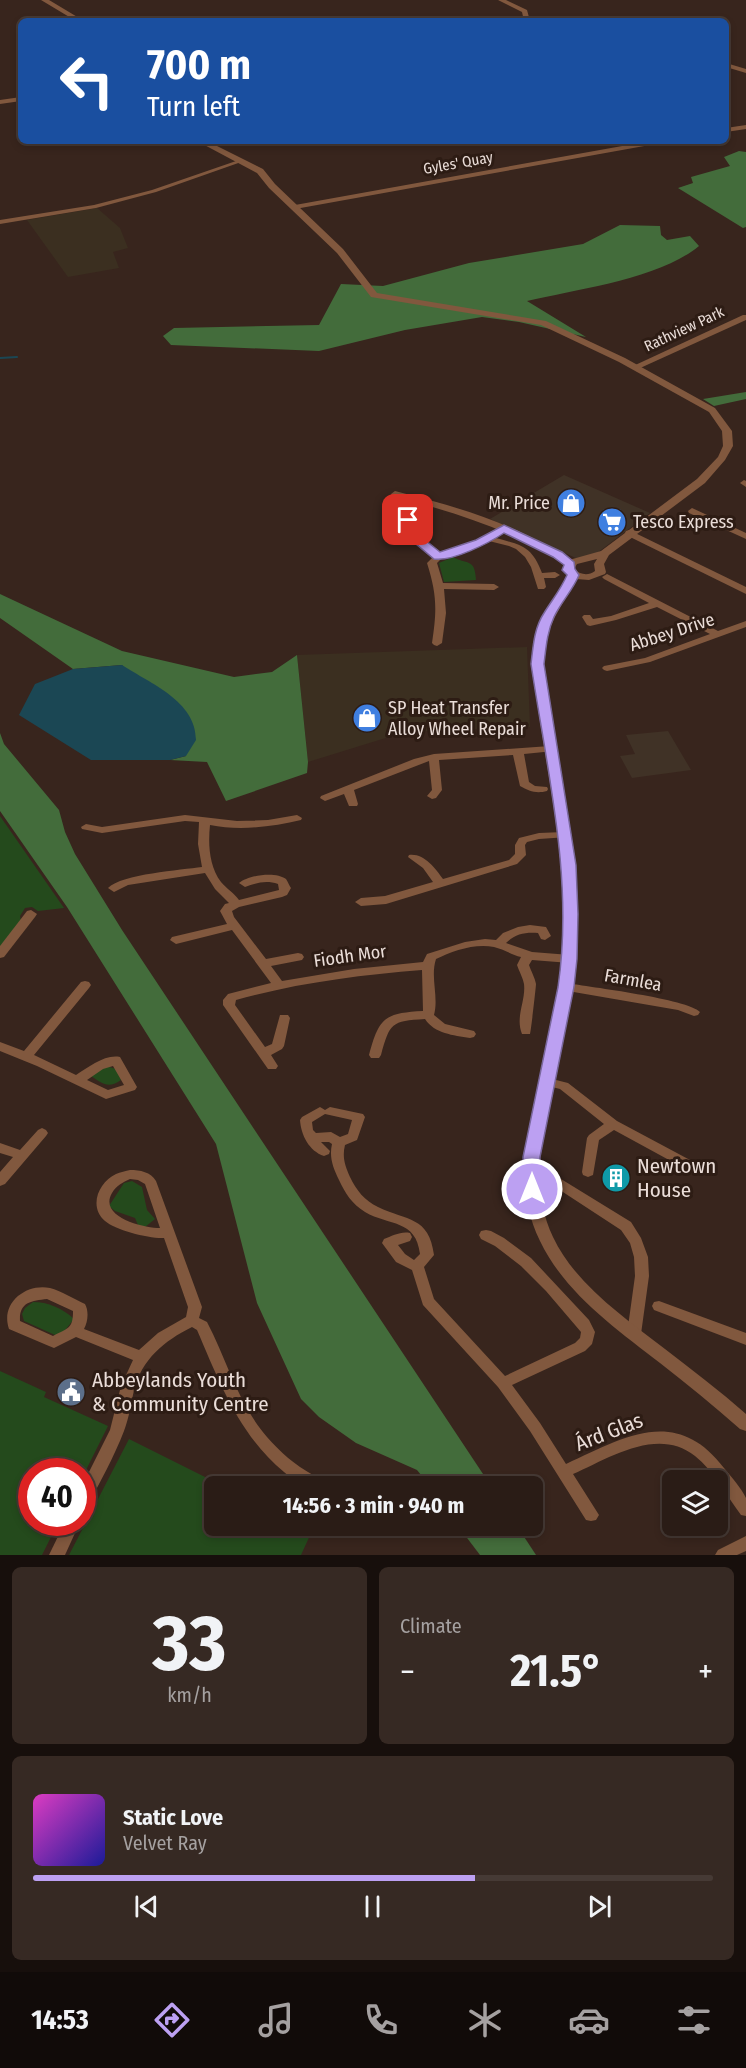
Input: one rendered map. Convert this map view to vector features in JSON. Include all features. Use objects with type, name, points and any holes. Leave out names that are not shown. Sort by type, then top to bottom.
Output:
[{"type":"street","points":[[44,0],[76,18]]},
{"type":"street","points":[[501,0],[525,11],[526,18]]},
{"type":"street","points":[[729,66],[746,71]]},
{"type":"street","points":[[0,102],[18,99]]},
{"type":"street","points":[[729,130],[746,127]]},
{"type":"street","points":[[207,144],[260,171],[272,186],[340,251],[374,295],[543,323],[634,367],[712,410],[727,431],[728,446],[722,458],[701,481],[605,553],[576,565],[569,586],[548,615],[539,649],[540,687],[570,885],[570,959],[530,1173],[540,1224],[559,1263],[576,1284],[746,1424]]},
{"type":"street","name":"Gyles' Quay","points":[[295,207],[644,144]]},
{"type":"street","points":[[0,222],[94,207],[241,161]]},
{"type":"street","name":"Rathview Park","points":[[634,367],[746,317]]},
{"type":"street","points":[[395,494],[448,507],[504,528],[576,565],[585,578]]},
{"type":"street","points":[[692,511],[746,536]]},
{"type":"street","points":[[417,515],[404,524],[403,528],[441,556]]},
{"type":"street","points":[[437,643],[441,613],[439,586],[432,562],[441,556],[484,541],[504,528]]},
{"type":"street","points":[[629,533],[746,591]]},
{"type":"street","points":[[484,541],[515,545],[524,550],[535,563],[541,586]]},
{"type":"street","points":[[599,564],[605,553]]},
{"type":"street","points":[[576,565],[599,564]]},
{"type":"street","points":[[569,586],[599,574],[602,570],[599,564]]},
{"type":"street","points":[[539,576],[555,575]]},
{"type":"street","points":[[607,577],[719,635]]},
{"type":"street","points":[[439,586],[494,587]]},
{"type":"street","points":[[586,617],[590,623],[658,603]]},
{"type":"street","name":"Abbey Drive","points":[[607,668],[647,660],[746,624]]},
{"type":"street","points":[[326,798],[418,761],[434,757],[550,749]]},
{"type":"street","points":[[518,751],[524,784],[533,789],[543,789]]},
{"type":"street","points":[[432,796],[437,790],[434,757]]},
{"type":"street","points":[[348,789],[353,804]]},
{"type":"street","points":[[86,827],[102,830],[185,818],[216,823],[252,824],[297,818]]},
{"type":"street","points":[[205,820],[202,838],[209,869],[217,884],[236,904]]},
{"type":"street","points":[[361,902],[386,900],[513,862],[521,855],[520,845],[523,840],[530,837],[564,835]]},
{"type":"street","points":[[412,857],[427,866],[440,883]]},
{"type":"street","points":[[114,888],[125,882],[209,869]]},
{"type":"street","points":[[245,883],[254,879],[279,880],[285,888],[278,894]]},
{"type":"street","points":[[279,985],[233,926],[226,910],[236,904],[297,890]]},
{"type":"street","points":[[0,954],[31,914]]},
{"type":"street","points":[[176,940],[233,926]]},
{"type":"street","points":[[499,944],[504,937],[525,929],[542,930],[546,936]]},
{"type":"street","points":[[428,1015],[430,1007],[428,966],[431,957],[450,949],[482,943],[499,944],[505,949],[528,956],[570,959]]},
{"type":"street","points":[[526,1031],[525,1021],[530,984],[523,965],[528,956]]},
{"type":"street","name":"Fiodh Mor","points":[[264,963],[298,957]]},
{"type":"street","name":"Fiodh Mor","points":[[272,1066],[244,1028],[229,1000],[232,997],[279,985],[397,968],[428,966]]},
{"type":"street","points":[[27,1055],[85,985]]},
{"type":"street","name":"Farmlea","points":[[566,987],[680,1006],[694,1012]]},
{"type":"street","points":[[428,1015],[439,1028],[470,1034]]},
{"type":"street","points":[[375,1055],[382,1029],[387,1022],[403,1016],[428,1015]]},
{"type":"street","points":[[264,1053],[278,1046],[284,1018]]},
{"type":"street","points":[[0,1046],[27,1055],[81,1082]]},
{"type":"street","points":[[548,1082],[564,1086],[613,1124],[694,1170]]},
{"type":"street","points":[[324,1151],[307,1132],[306,1120],[325,1112],[359,1117],[353,1137],[339,1142]]},
{"type":"street","points":[[588,1172],[593,1138],[613,1124]]},
{"type":"street","points":[[0,1181],[42,1133]]},
{"type":"street","points":[[313,1138],[331,1137],[339,1142]]},
{"type":"street","points":[[339,1142],[336,1152],[338,1163],[344,1178],[363,1205],[374,1212],[408,1222],[417,1228],[426,1242],[427,1255],[417,1266],[400,1259],[389,1244],[405,1237]]},
{"type":"street","points":[[0,1148],[22,1155]]},
{"type":"street","points":[[166,1232],[158,1234],[139,1230],[108,1217],[102,1209],[101,1200],[109,1187],[126,1174],[133,1173],[145,1176],[154,1187],[166,1232],[195,1307],[192,1320]]},
{"type":"street","points":[[548,1176],[626,1226],[636,1242],[641,1257],[642,1276],[634,1334]]},
{"type":"street","points":[[486,1235],[500,1240],[522,1259],[584,1324],[588,1332],[587,1340],[580,1347],[503,1383]]},
{"type":"street","name":"Árd Glas","points":[[417,1266],[422,1274],[423,1287],[428,1301],[503,1383],[535,1427],[591,1515]]},
{"type":"street","points":[[48,1293],[80,1308],[80,1323],[75,1330],[59,1341],[48,1342],[14,1325],[12,1314],[14,1308],[25,1296],[48,1293]]},
{"type":"street","points":[[659,1306],[746,1339]]},
{"type":"street","points":[[96,1473],[117,1429],[130,1380],[141,1357],[167,1332],[192,1320]]},
{"type":"street","points":[[192,1320],[202,1326],[240,1411],[258,1438],[276,1459],[299,1476]]},
{"type":"street","points":[[75,1330],[141,1357]]},
{"type":"street","name":"Árd Glas","points":[[563,1473],[638,1440],[652,1436],[673,1437],[690,1443],[702,1453],[746,1510]]},
{"type":"street","points":[[57,1555],[66,1536]]},
{"type":"street","points":[[723,1555],[746,1543]]},
{"type":"shaded area","points":[[97,208],[120,228],[128,248],[113,252],[119,268],[68,277],[27,220]]},
{"type":"shaded area","points":[[564,475],[650,513],[593,556],[578,559],[490,519]]},
{"type":"shaded area","points":[[527,647],[530,727],[405,732],[308,762],[297,655]]},
{"type":"shaded area","points":[[668,731],[691,770],[632,778],[620,756],[635,754],[626,735]]},
{"type":"green space","points":[[739,151],[746,152],[746,227],[743,228],[678,188],[693,183],[691,177],[730,166],[724,157]]},
{"type":"green space","points":[[620,225],[660,226],[661,235],[667,240],[690,236],[699,246],[662,267],[640,275],[527,301],[586,337],[519,322],[482,317],[405,330],[319,351],[171,345],[163,336],[174,328],[319,325],[341,284],[383,286],[469,263],[583,244]]},
{"type":"green space","points":[[746,392],[746,399],[714,406],[703,399]]},
{"type":"green space","points":[[453,557],[472,565],[476,580],[444,582],[439,563]]},
{"type":"green space","points":[[0,594],[122,651],[234,677],[272,672],[297,655],[308,762],[307,773],[226,801],[207,762],[170,760],[186,756],[122,665],[73,669],[0,618]]},
{"type":"green space","points":[[0,733],[4,744],[59,810],[65,832],[75,854],[122,930],[484,1476],[422,1476],[417,1470],[356,1443],[319,1417],[301,1399],[257,1303],[216,1144],[67,907],[0,811]]},
{"type":"green space","points":[[0,816],[64,908],[38,911],[32,907],[25,908],[20,916],[21,921],[0,947]]},
{"type":"green space","points":[[106,1066],[116,1069],[121,1080],[109,1085],[91,1076]]},
{"type":"green space","points":[[132,1181],[142,1187],[147,1210],[155,1219],[145,1227],[138,1225],[135,1218],[115,1211],[109,1206],[124,1183]]},
{"type":"green space","points":[[33,1302],[55,1306],[74,1319],[62,1334],[55,1335],[24,1321],[22,1314],[25,1308]]},
{"type":"green space","points":[[0,1371],[46,1392],[44,1397],[108,1426],[92,1458],[18,1458],[18,1536],[52,1536],[42,1555],[0,1555]]},
{"type":"green space","points":[[129,1439],[204,1476],[204,1536],[310,1536],[301,1555],[69,1555],[79,1536],[96,1536],[96,1503]]},
{"type":"green space","points":[[466,1536],[524,1536],[536,1555],[480,1555]]},
{"type":"water","points":[[122,665],[170,695],[189,714],[196,740],[186,756],[170,760],[91,760],[19,715],[35,684],[73,669]]},
{"type":"waterway","points":[[0,358],[17,357]]},
{"type":"place","name":"Mr. Price","points":[[571,503]]},
{"type":"place","name":"Tesco Express","points":[[612,522]]},
{"type":"place","name":"SP Heat Transfer Alloy Wheel Repair","points":[[367,718]]},
{"type":"place","name":"Newtown House","points":[[616,1178]]},
{"type":"place","name":"Abbeylands Youth & Community Centre","points":[[71,1392]]},
{"type":"route","points":[[408,520],[403,528],[438,556],[480,543],[504,528],[557,555],[570,564],[568,570],[573,575],[569,586],[548,615],[541,634],[539,649],[540,687],[569,865],[571,914],[570,959],[555,1049],[532,1157],[530,1173],[532,1189]]}]
